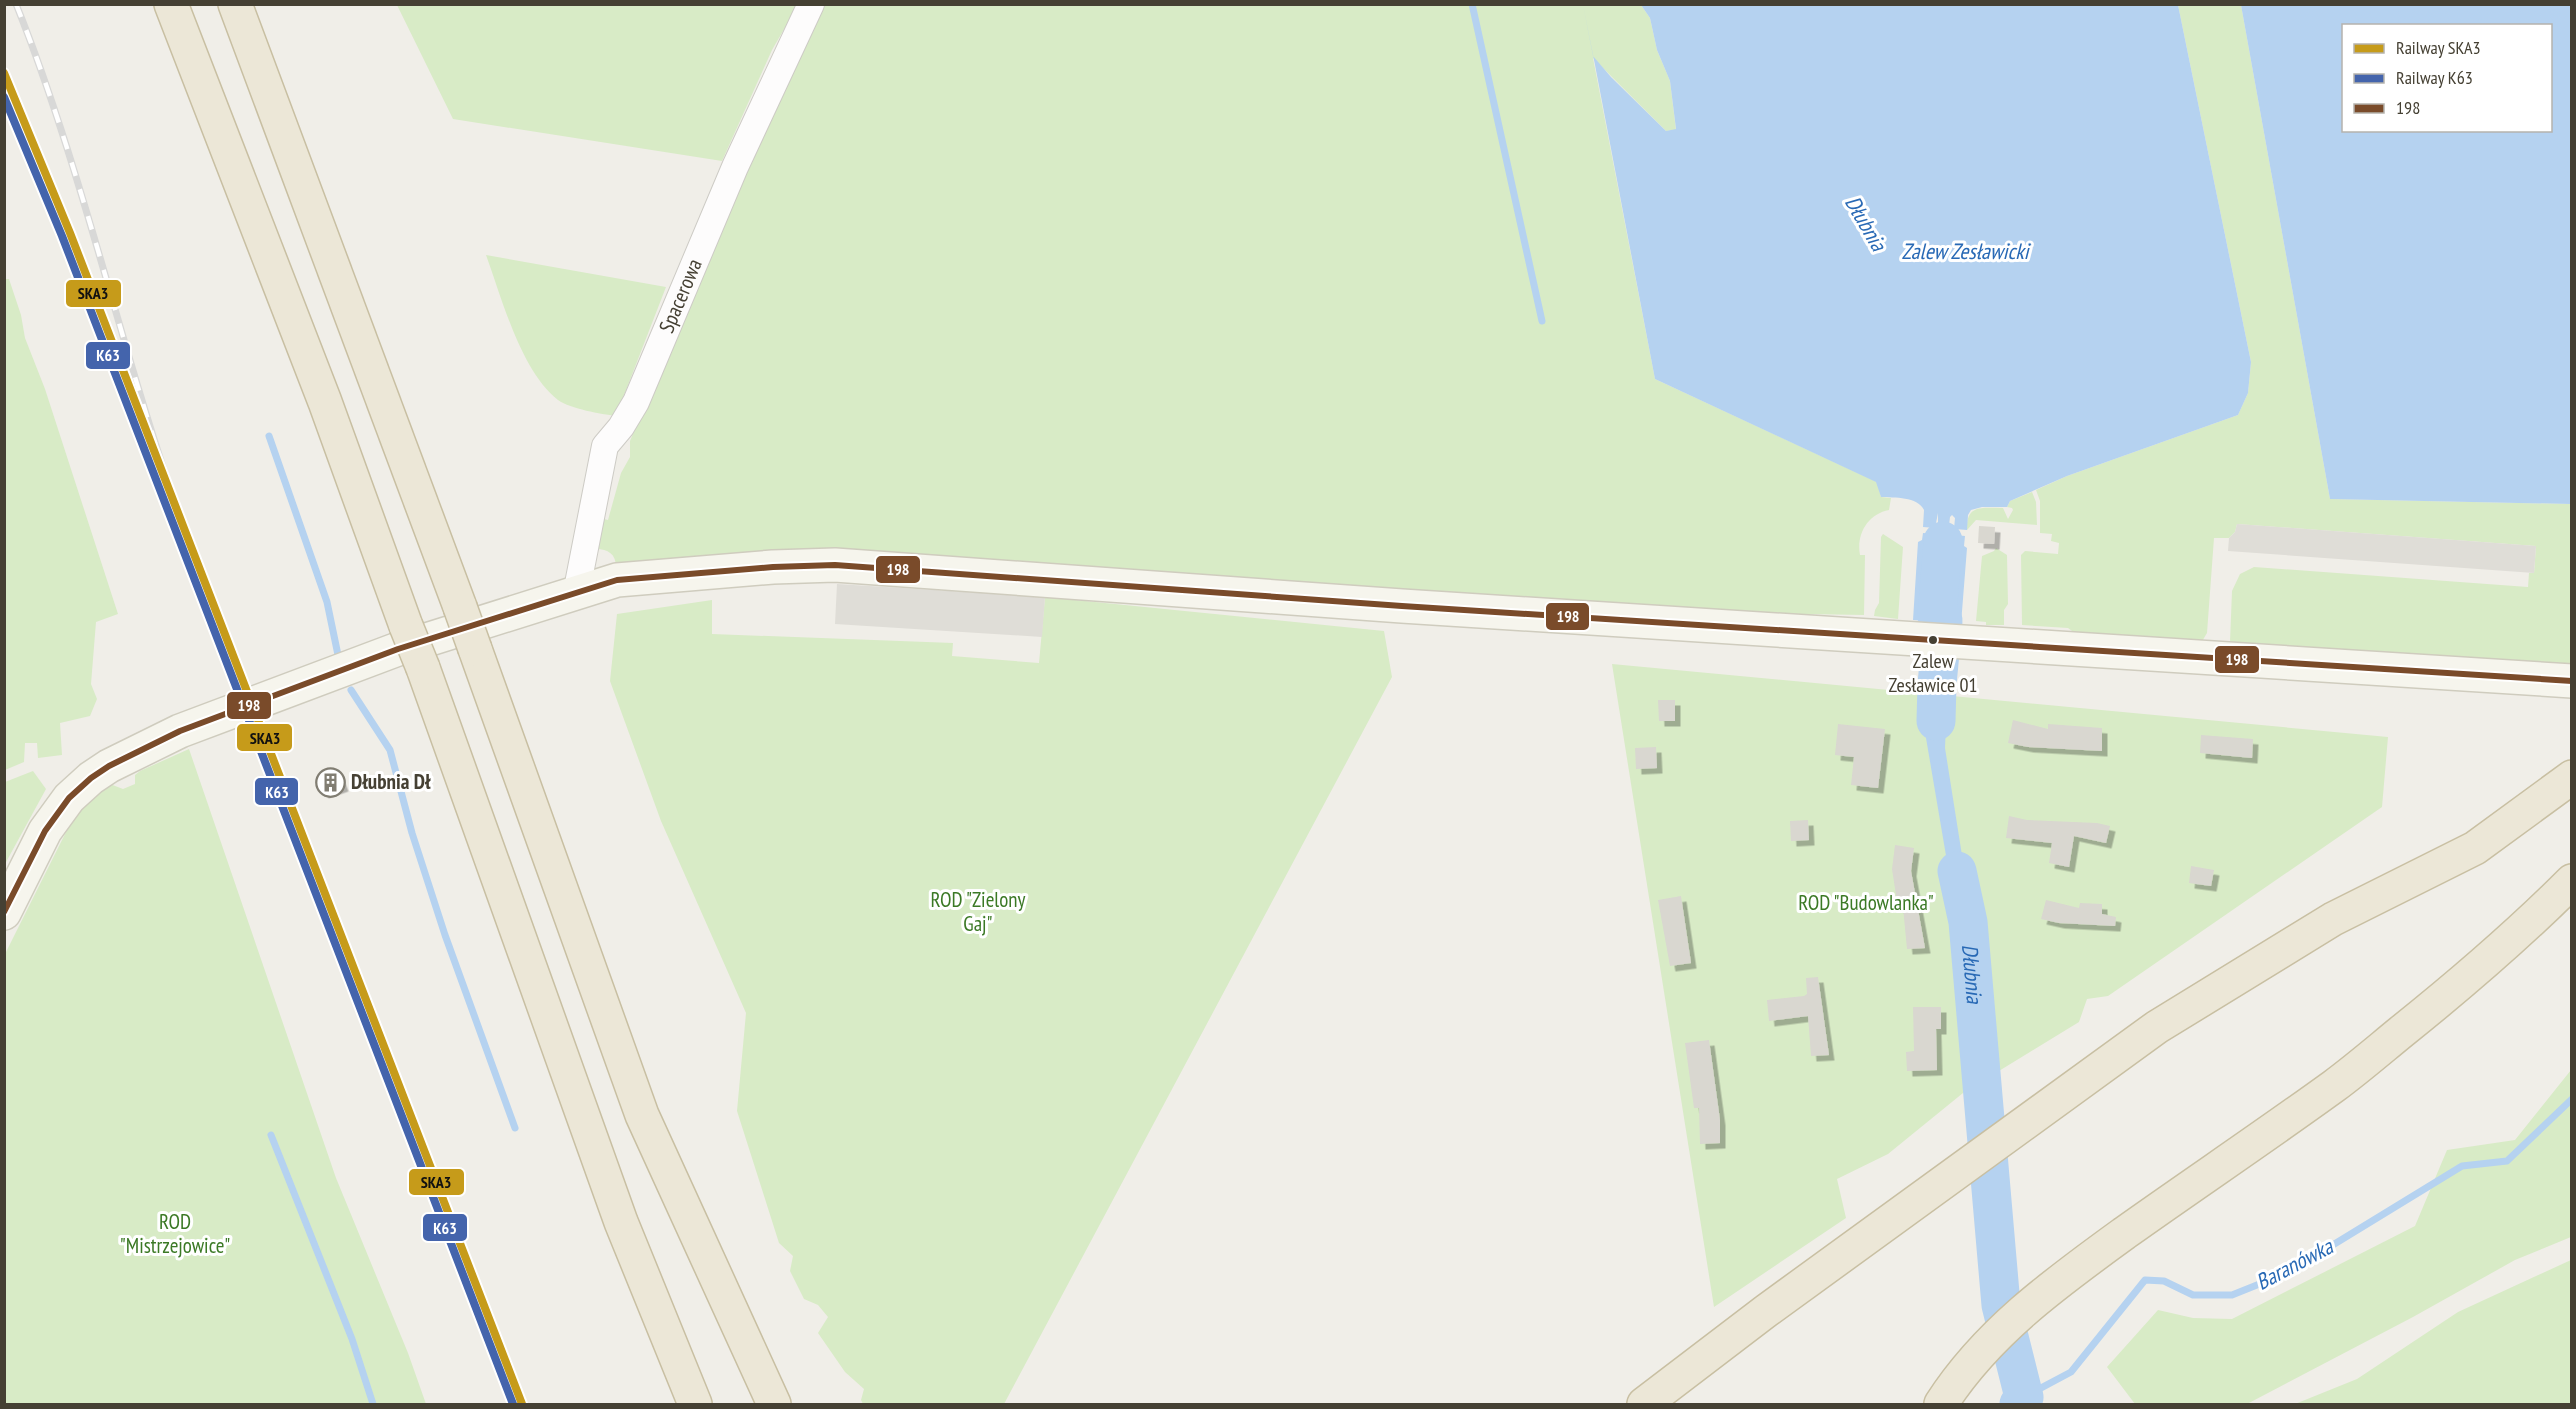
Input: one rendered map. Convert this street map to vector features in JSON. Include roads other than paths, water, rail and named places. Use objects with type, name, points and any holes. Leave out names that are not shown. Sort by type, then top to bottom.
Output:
[{"type":"highway","points":[[171,4],[325,402],[423,668],[621,1222],[695,1404]]},
{"type":"highway","points":[[235,4],[476,649],[642,1115],[774,1404]]},
{"type":"highway","points":[[1644,1404],[1776,1304],[2157,1027],[2333,919],[2475,848],[2571,777]]},
{"type":"highway","points":[[1941,1404],[1952,1386],[1988,1344],[2024,1308],[2242,1149],[2336,1085],[2469,977],[2571,881]]},
{"type":"street","name":"Spacerowa","points":[[576,594],[604,446],[621,427],[636,402],[735,167],[811,4]]},
{"type":"street","points":[[4,913],[45,831],[69,798],[91,778],[110,766],[180,731],[398,649],[617,580],[773,567],[836,565],[1402,606],[2571,681]]},
{"type":"water","name":"Zalew Zesławicki","points":[[1641,5],[2178,5],[2251,362],[2248,393],[2238,415],[2067,476],[2010,501],[2007,507],[1982,507],[1971,510],[1968,515],[1967,530],[1954,529],[1955,518],[1952,515],[1948,534],[1938,533],[1938,513],[1935,528],[1923,527],[1924,510],[1916,502],[1881,497],[1876,482],[1655,379],[1593,56],[1666,131],[1676,129],[1670,81],[1657,50],[1650,18]]},
{"type":"water","points":[[2241,5],[2571,5],[2571,504],[2330,499]]},
{"type":"water","points":[[1923,533],[1935,534],[1935,542],[1947,542],[1948,545],[1942,617],[1946,617],[1955,535],[1965,536],[1964,546],[1967,548],[1961,624],[1913,620],[1918,542],[1922,540]]},
{"type":"water","points":[[1921,666],[1950,667],[1943,691],[1947,700],[1945,748],[1967,887],[1968,922],[1950,879],[1926,738]]},
{"type":"waterway","points":[[1472,4],[1542,321]]},
{"type":"waterway","points":[[269,436],[327,602],[338,655]]},
{"type":"waterway","name":"Dłubnia","points":[[1936,721],[1943,621],[1937,616],[1943,541]]},
{"type":"waterway","points":[[351,690],[390,750],[412,833],[445,935],[515,1128]]},
{"type":"waterway","name":"Dłubnia","points":[[1957,871],[1968,922],[2001,1305],[2024,1397],[2019,1404]]},
{"type":"waterway","name":"Baranówka","points":[[2024,1397],[2071,1372],[2145,1280],[2164,1281],[2193,1295],[2232,1295],[2287,1273],[2462,1166],[2507,1161],[2572,1099]]},
{"type":"waterway","points":[[271,1135],[352,1339],[373,1404]]},
{"type":"railway","points":[[16,4],[63,134],[162,465],[185,531]]},
{"type":"rail line","name":"SKA3","points":[[4,73],[70,233],[522,1404]]},
{"type":"rail line","name":"K63","points":[[4,97],[62,236],[513,1404]]},
{"type":"place","name":"Zalew Zesławice 01","points":[[1933,640]]},
{"type":"place","name":"Dłubnia Dł","points":[[330,782]]},
{"type":"park label","name":"ROD \"Budowlanka\"","points":[[1866,903]]},
{"type":"park label","name":"ROD \"Zielony Gaj\"","points":[[978,912]]},
{"type":"park label","name":"ROD \"Mistrzejowice\"","points":[[175,1234]]}]
